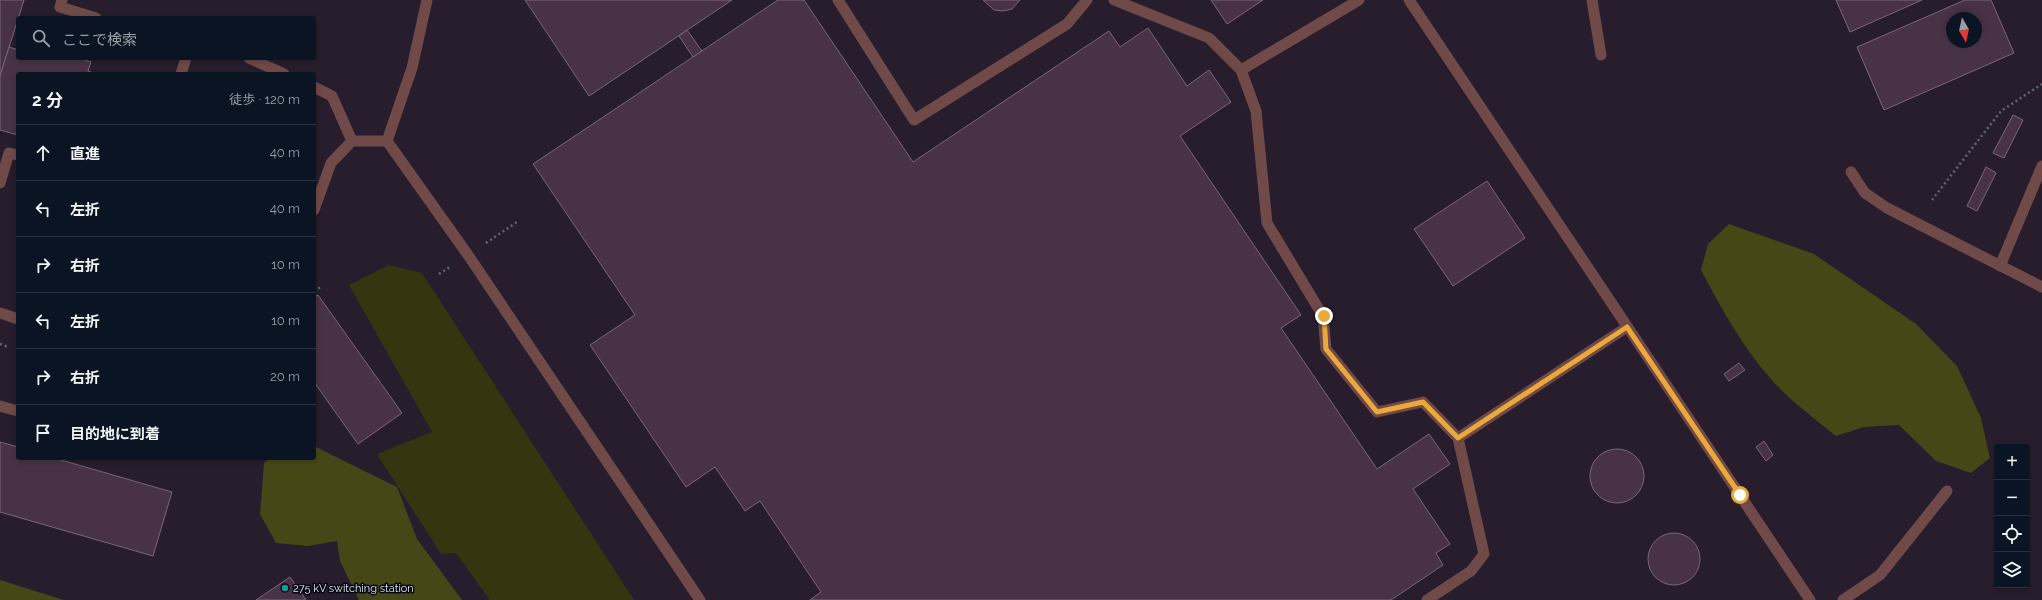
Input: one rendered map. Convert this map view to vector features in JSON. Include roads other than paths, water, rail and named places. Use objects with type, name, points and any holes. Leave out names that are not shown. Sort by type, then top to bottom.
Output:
[{"type":"lane","points":[[62,0],[60,7],[89,16]]},
{"type":"lane","points":[[387,141],[412,68],[427,0]]},
{"type":"lane","points":[[838,0],[914,120],[1067,24],[1087,0]]},
{"type":"lane","points":[[1114,0],[1209,38],[1241,70],[1256,111],[1267,223],[1324,316],[1326,349],[1377,412],[1423,402],[1458,438],[1484,554],[1471,571],[1428,600]]},
{"type":"lane","points":[[1241,70],[1359,0]]},
{"type":"lane","points":[[1409,0],[1810,600]]},
{"type":"lane","points":[[1592,0],[1601,55]]},
{"type":"lane","points":[[182,72],[185,60]]},
{"type":"lane","points":[[253,60],[280,72]]},
{"type":"lane","points":[[316,89],[332,96],[352,141]]},
{"type":"lane","points":[[316,204],[331,163],[352,141],[387,141]]},
{"type":"lane","points":[[387,141],[472,262],[700,600]]},
{"type":"lane","points":[[0,182],[9,153],[16,155]]},
{"type":"lane","points":[[2000,266],[2042,166]]},
{"type":"lane","points":[[1851,172],[1865,193],[1887,208],[2042,287]]},
{"type":"lane","points":[[0,313],[16,318]]},
{"type":"lane","points":[[1458,438],[1627,327]]},
{"type":"lane","points":[[0,406],[16,410]]},
{"type":"lane","points":[[1843,600],[1880,575],[1947,491]]},
{"type":"place","name":"275 kV switching station","points":[[285,588]]}]
